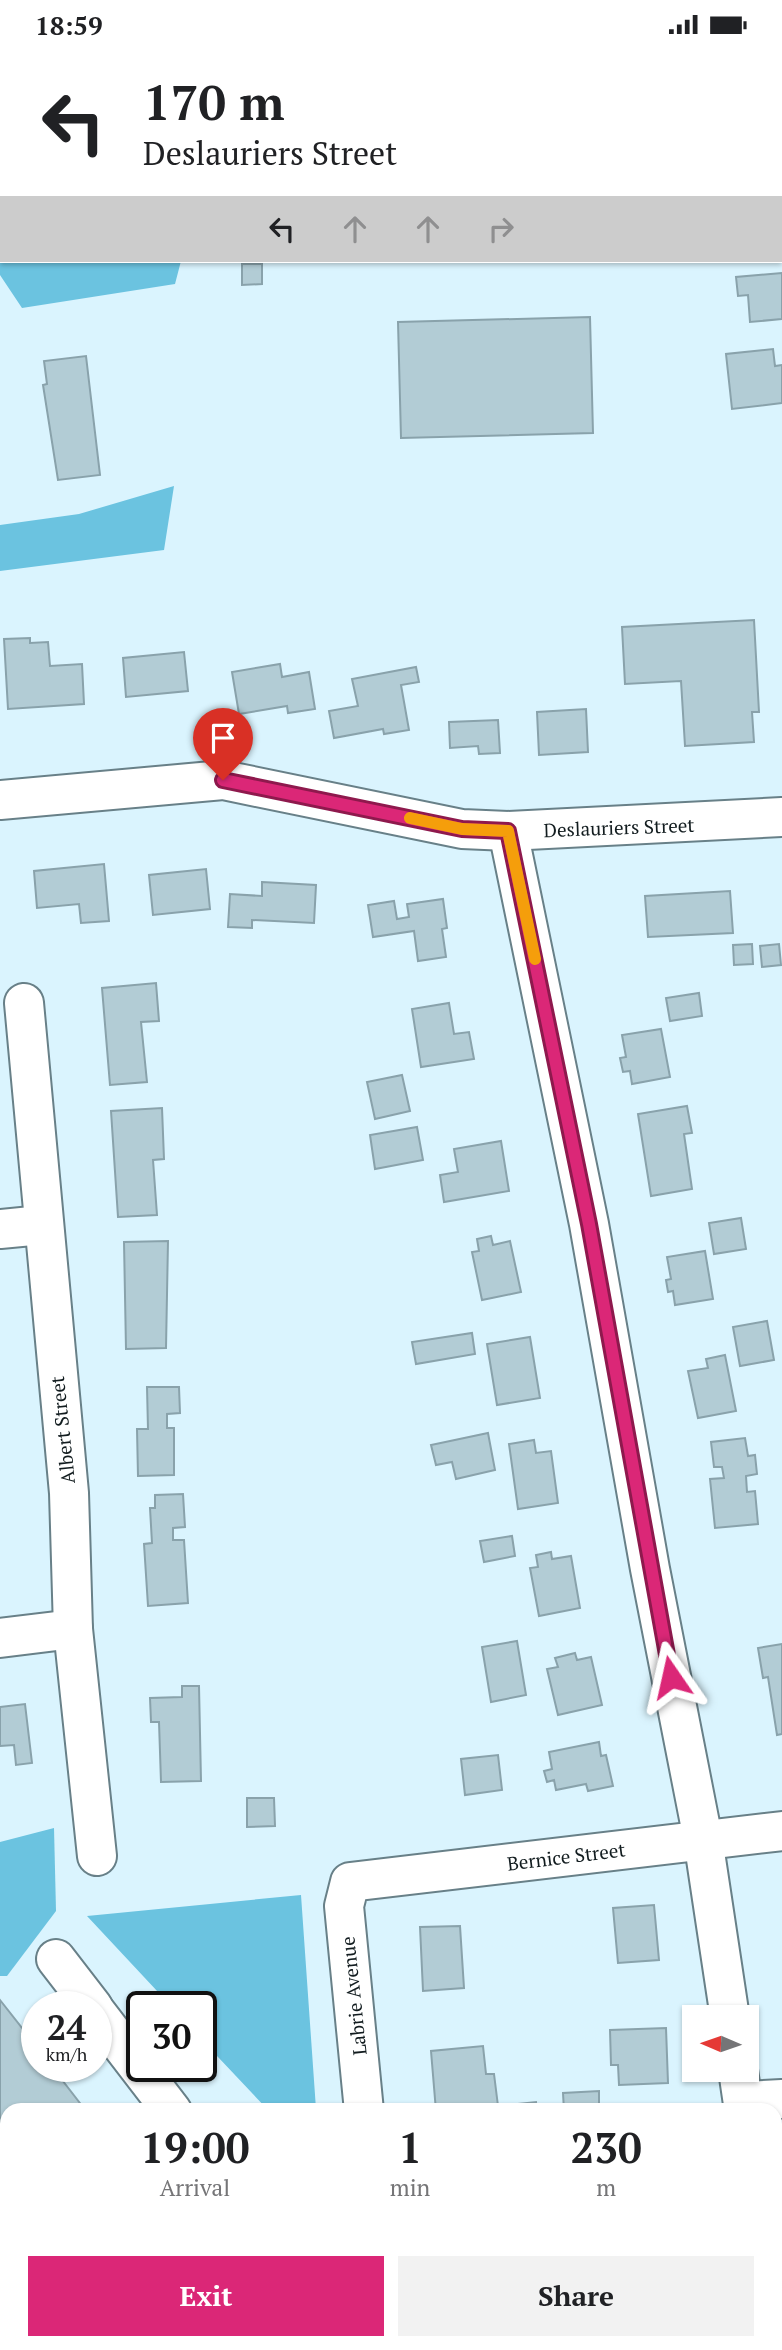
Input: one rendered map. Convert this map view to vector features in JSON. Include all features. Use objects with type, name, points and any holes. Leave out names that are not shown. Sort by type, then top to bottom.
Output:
[{"type":"street","name":"Deslauriers Street","points":[[0,800],[223,780],[462,829],[508,831],[782,817]]},
{"type":"street","points":[[508,831],[589,1224],[650,1569],[703,1839],[728,2005]]},
{"type":"street","name":"Albert Street","points":[[24,1003],[42,1225],[69,1493],[73,1629],[97,1856]]},
{"type":"street","points":[[0,1229],[42,1225]]},
{"type":"street","points":[[0,1638],[73,1629]]},
{"type":"street","name":"Bernice Street","points":[[349,1882],[782,1831]]},
{"type":"street","name":"Labrie Avenue","points":[[349,1882],[344,1906],[363,2103]]},
{"type":"street","points":[[56,1959],[81,1991]]},
{"type":"street","points":[[112,2033],[166,2103]]},
{"type":"street","points":[[742,2094],[782,2099]]},
{"type":"shaded area","points":[[0,263],[180,263],[175,284],[22,308],[0,275]]},
{"type":"shaded area","points":[[174,486],[164,550],[0,571],[0,525],[79,514]]},
{"type":"shaded area","points":[[54,1828],[56,1911],[7,1976],[0,1976],[0,1842]]},
{"type":"shaded area","points":[[301,1895],[316,2103],[261,2103],[217,2056],[217,1991],[157,1991],[87,1916]]},
{"type":"building","points":[[242,264],[262,264],[262,284],[242,285]]},
{"type":"building","points":[[782,273],[782,319],[750,322],[748,295],[738,296],[736,277]]},
{"type":"building","points":[[590,317],[593,433],[401,438],[398,322]]},
{"type":"building","points":[[773,349],[775,366],[782,365],[782,403],[732,409],[726,354]]},
{"type":"building","points":[[86,356],[100,475],[58,480],[43,385],[47,384],[44,361]]},
{"type":"building","points":[[754,620],[759,712],[752,712],[754,742],[685,746],[681,681],[625,684],[622,627]]},
{"type":"building","points":[[30,638],[30,643],[48,642],[50,666],[82,664],[84,704],[8,709],[4,639]]},
{"type":"building","points":[[184,652],[188,691],[126,697],[123,658]]},
{"type":"building","points":[[280,664],[282,677],[309,672],[315,709],[288,713],[287,706],[239,714],[232,672]]},
{"type":"building","points":[[416,667],[419,682],[401,685],[409,730],[384,734],[383,729],[334,738],[329,711],[358,706],[352,679]]},
{"type":"building","points":[[586,709],[588,752],[539,755],[537,712]]},
{"type":"building","points":[[498,720],[500,753],[479,754],[478,746],[450,748],[449,722]]},
{"type":"building","points":[[104,864],[109,921],[81,923],[79,904],[37,908],[34,871]]},
{"type":"building","points":[[206,869],[210,909],[153,915],[149,875]]},
{"type":"building","points":[[262,882],[316,885],[314,923],[252,920],[252,928],[228,927],[230,894],[262,896]]},
{"type":"building","points":[[730,891],[733,933],[648,937],[645,896]]},
{"type":"building","points":[[443,899],[447,928],[442,929],[446,957],[418,961],[414,931],[373,937],[368,905],[394,901],[397,919],[409,917],[407,904]]},
{"type":"building","points":[[752,944],[753,964],[734,965],[733,945]]},
{"type":"building","points":[[779,944],[781,965],[762,967],[760,946]]},
{"type":"building","points":[[156,983],[159,1021],[141,1022],[147,1082],[110,1085],[102,988]]},
{"type":"building","points":[[699,993],[702,1016],[670,1021],[666,998]]},
{"type":"building","points":[[449,1003],[454,1034],[469,1032],[474,1059],[421,1067],[412,1009]]},
{"type":"building","points":[[661,1029],[670,1077],[632,1084],[630,1071],[623,1072],[620,1058],[626,1057],[622,1035]]},
{"type":"building","points":[[402,1075],[410,1111],[375,1119],[367,1082]]},
{"type":"building","points":[[687,1106],[692,1133],[684,1134],[692,1189],[651,1196],[638,1114]]},
{"type":"building","points":[[162,1108],[164,1159],[153,1160],[157,1215],[118,1217],[111,1111]]},
{"type":"building","points":[[417,1127],[423,1160],[375,1169],[370,1135]]},
{"type":"building","points":[[501,1141],[509,1191],[444,1202],[440,1175],[458,1172],[454,1149]]},
{"type":"building","points":[[741,1218],[746,1249],[714,1254],[709,1223]]},
{"type":"building","points":[[491,1236],[493,1245],[510,1241],[521,1292],[482,1300],[472,1252],[479,1251],[477,1239]]},
{"type":"building","points":[[168,1241],[166,1348],[126,1349],[124,1242]]},
{"type":"building","points":[[705,1251],[713,1299],[675,1305],[673,1291],[668,1292],[666,1280],[671,1279],[667,1257]]},
{"type":"building","points":[[767,1321],[774,1360],[740,1366],[733,1327]]},
{"type":"building","points":[[472,1333],[475,1354],[416,1364],[412,1342]]},
{"type":"building","points":[[530,1337],[540,1398],[497,1405],[487,1344]]},
{"type":"building","points":[[725,1355],[736,1411],[698,1418],[688,1371],[708,1368],[706,1359]]},
{"type":"building","points":[[147,1387],[179,1387],[180,1413],[167,1414],[167,1428],[174,1428],[174,1475],[138,1476],[137,1429],[148,1429]]},
{"type":"building","points":[[488,1433],[495,1470],[456,1479],[452,1462],[436,1465],[431,1445]]},
{"type":"building","points":[[745,1438],[748,1456],[755,1455],[757,1474],[746,1476],[747,1492],[755,1491],[758,1524],[715,1528],[710,1479],[724,1478],[722,1467],[714,1467],[711,1442]]},
{"type":"building","points":[[534,1440],[536,1453],[551,1451],[558,1503],[518,1509],[509,1444]]},
{"type":"building","points":[[183,1494],[185,1527],[173,1528],[173,1540],[184,1540],[188,1603],[148,1606],[144,1544],[152,1543],[150,1508],[155,1508],[155,1495]]},
{"type":"building","points":[[512,1536],[515,1556],[484,1562],[480,1541]]},
{"type":"building","points":[[551,1552],[552,1559],[571,1556],[580,1608],[539,1616],[530,1568],[538,1567],[536,1555]]},
{"type":"building","points":[[517,1641],[526,1695],[491,1702],[482,1647]]},
{"type":"building","points":[[782,1644],[782,1734],[777,1735],[768,1677],[763,1678],[758,1648]]},
{"type":"building","points":[[575,1653],[577,1660],[591,1657],[602,1705],[558,1715],[547,1669],[558,1667],[555,1658]]},
{"type":"building","points":[[182,1686],[199,1686],[201,1781],[161,1782],[159,1722],[151,1722],[150,1698],[182,1697]]},
{"type":"building","points":[[25,1704],[32,1763],[16,1765],[14,1745],[0,1746],[0,1707]]},
{"type":"building","points":[[599,1742],[601,1756],[606,1755],[613,1786],[588,1791],[586,1784],[556,1790],[554,1780],[547,1782],[544,1771],[552,1769],[549,1752]]},
{"type":"building","points":[[498,1755],[502,1790],[465,1795],[461,1759]]},
{"type":"building","points":[[247,1798],[274,1798],[275,1826],[247,1827]]},
{"type":"building","points":[[654,1905],[659,1960],[618,1963],[613,1908]]},
{"type":"building","points":[[460,1926],[464,1988],[423,1991],[420,1927]]},
{"type":"building","points":[[0,2000],[21,2027],[21,2082],[64,2082],[80,2103],[0,2103]]},
{"type":"building","points":[[666,2028],[668,2083],[619,2085],[618,2065],[611,2065],[610,2030]]},
{"type":"building","points":[[483,2046],[486,2074],[494,2074],[498,2103],[435,2103],[431,2051]]},
{"type":"building","points":[[599,2091],[599,2103],[564,2103],[563,2093]]},
{"type":"slow traffic","points":[[410,818],[462,829],[508,831],[535,959]]},
{"type":"route","points":[[223,780],[462,829],[508,831],[589,1224],[671,1677]]}]
